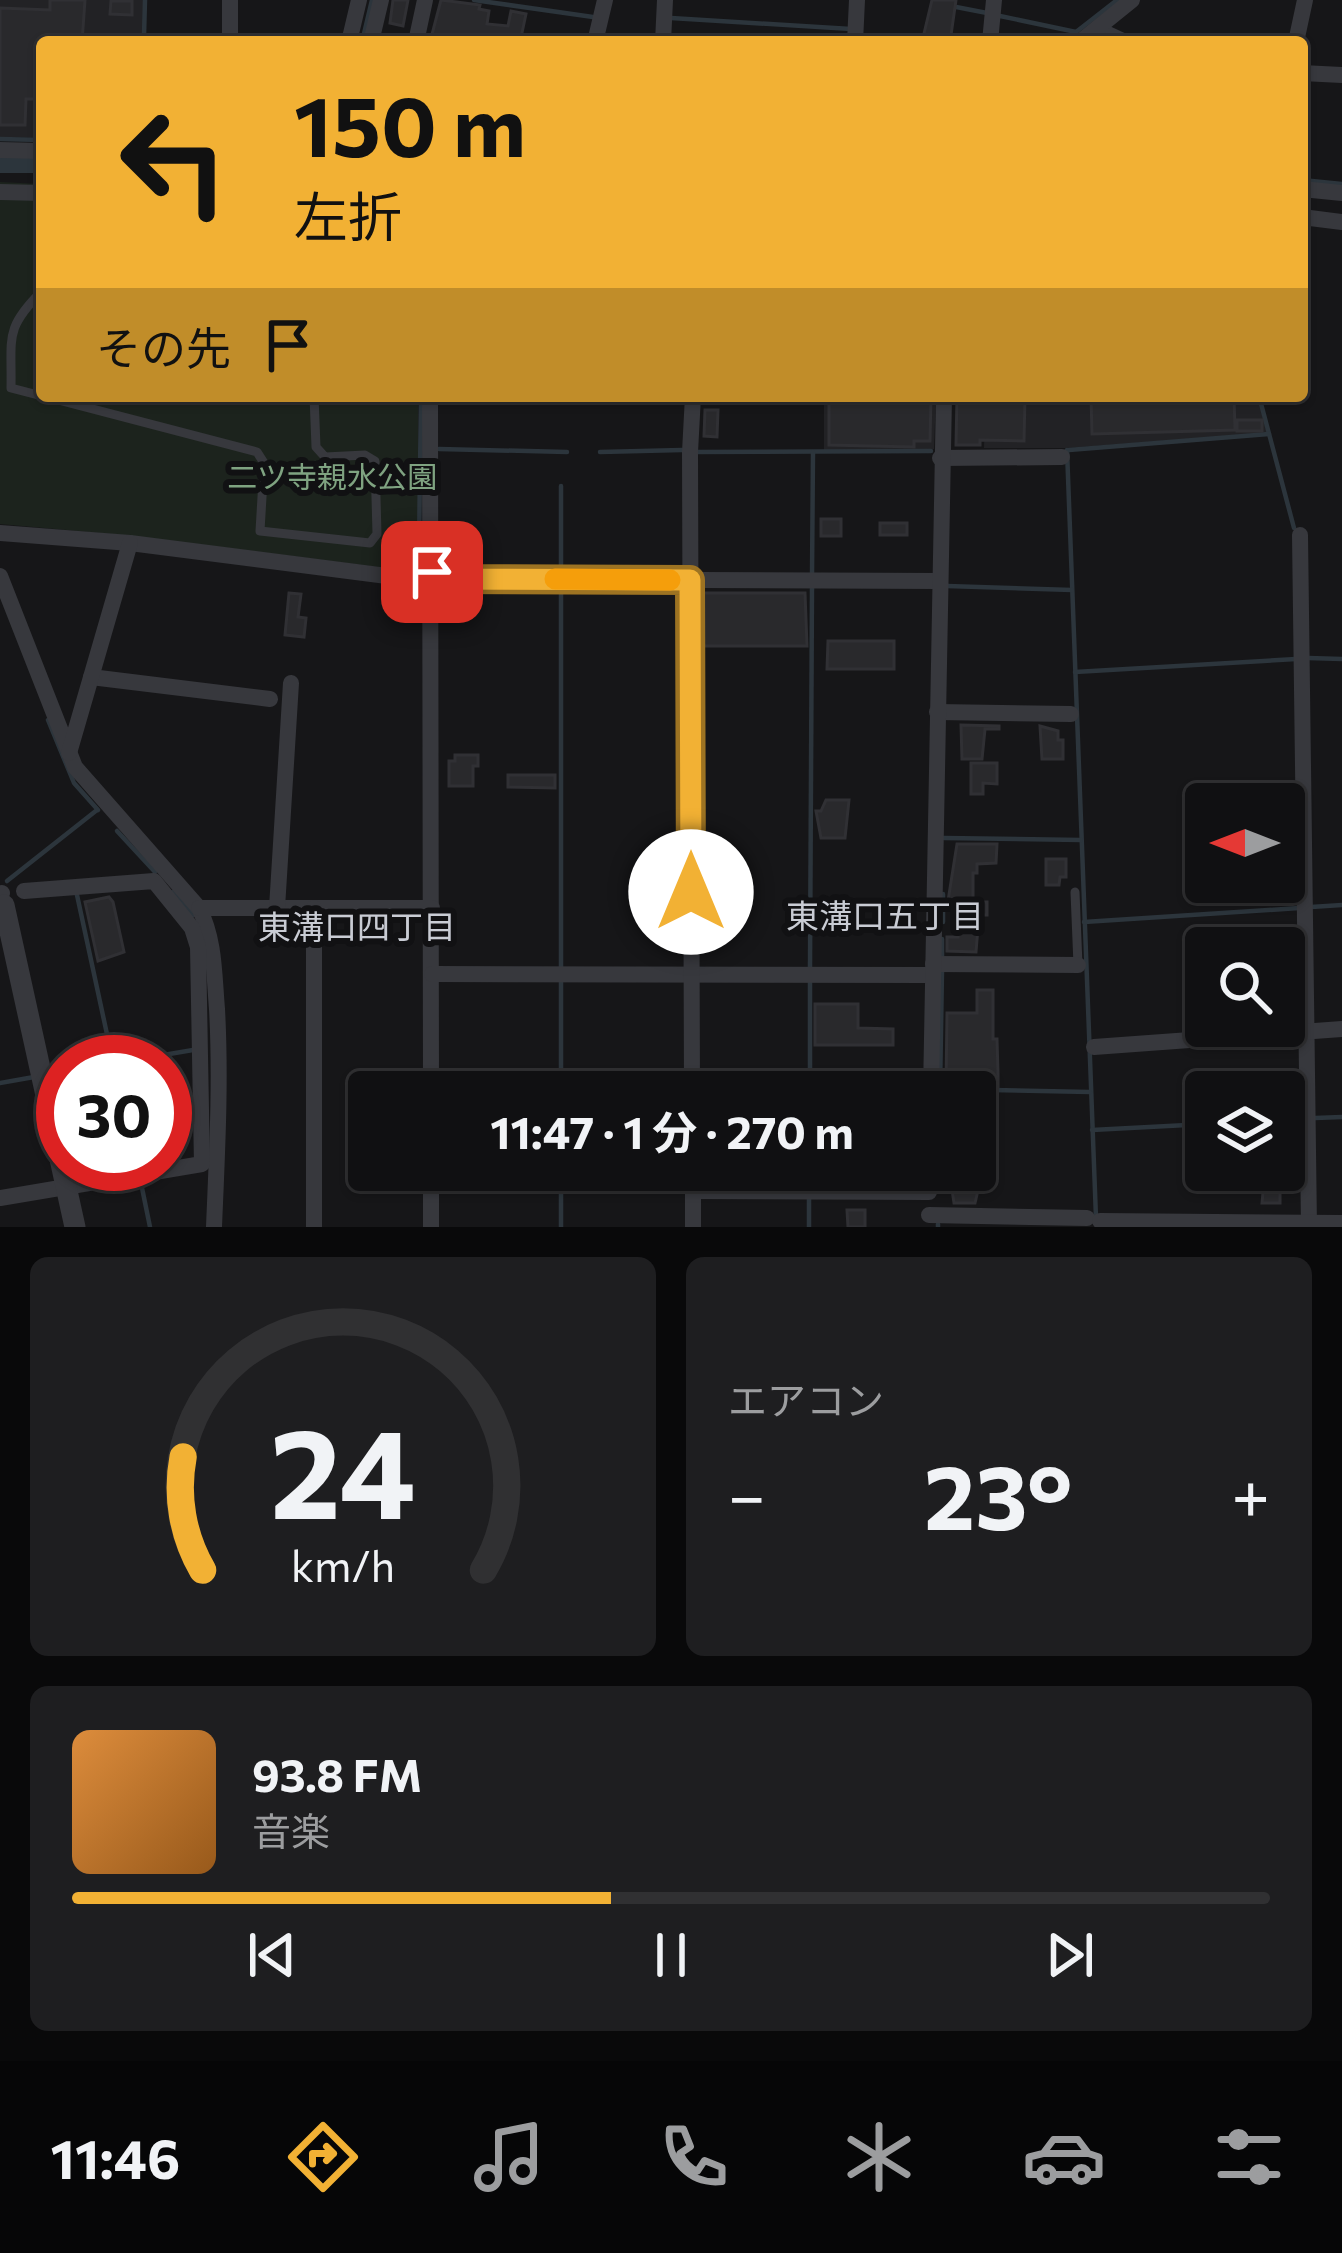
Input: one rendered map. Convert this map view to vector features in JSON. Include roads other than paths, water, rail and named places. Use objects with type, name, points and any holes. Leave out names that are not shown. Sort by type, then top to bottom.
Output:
[{"type":"street","points":[[230,0],[230,36]]},
{"type":"street","points":[[350,36],[359,0]]},
{"type":"street","points":[[372,36],[381,0]]},
{"type":"street","points":[[417,36],[425,0]]},
{"type":"street","points":[[596,36],[605,0]]},
{"type":"street","points":[[663,36],[665,0]]},
{"type":"street","points":[[855,36],[857,0]]},
{"type":"street","points":[[991,36],[994,0]]},
{"type":"street","points":[[1087,36],[1132,0]]},
{"type":"street","points":[[1297,36],[1305,0]]},
{"type":"street","points":[[1097,28],[1113,36]]},
{"type":"street","points":[[1308,73],[1342,75]]},
{"type":"street","points":[[0,150],[36,152]]},
{"type":"street","points":[[1308,190],[1342,193]]},
{"type":"street","points":[[0,192],[36,193]]},
{"type":"street","points":[[1308,219],[1342,222]]},
{"type":"street","points":[[430,402],[431,1071]]},
{"type":"street","points":[[692,1071],[693,402]]},
{"type":"street","points":[[931,1071],[944,402]]},
{"type":"street","points":[[940,458],[1062,457]]},
{"type":"street","points":[[0,532],[130,543],[387,576],[429,548]]},
{"type":"street","points":[[1300,535],[1309,1225]]},
{"type":"street","points":[[69,753],[130,543]]},
{"type":"street","points":[[0,576],[69,753],[92,790],[199,908],[212,946],[220,1070],[214,1227]]},
{"type":"street","points":[[433,579],[938,580]]},
{"type":"street","points":[[91,677],[270,699]]},
{"type":"street","points":[[278,908],[291,682]]},
{"type":"street","points":[[937,712],[1071,714]]},
{"type":"street","points":[[24,891],[154,881],[192,928],[198,947],[202,1164],[192,1166]]},
{"type":"street","points":[[2,895],[36,1050]]},
{"type":"street","points":[[199,908],[432,908]]},
{"type":"street","points":[[314,908],[314,1227]]},
{"type":"street","points":[[432,974],[692,975],[1078,965]]},
{"type":"street","points":[[1094,1047],[1342,1029]]},
{"type":"street","points":[[0,1198],[42,1191]]},
{"type":"street","points":[[67,1191],[75,1227]]},
{"type":"street","points":[[431,1191],[431,1227]]},
{"type":"street","points":[[693,1227],[693,1191],[929,1192],[929,1221],[1342,1223]]},
{"type":"lane","points":[[36,297],[17,316],[12,329],[6,388],[36,394]]},
{"type":"lane","points":[[66,402],[257,452],[265,463],[260,531],[370,544],[377,534],[375,461],[365,454],[325,457],[316,447],[314,402]]},
{"type":"lane","points":[[1075,892],[1078,965]]},
{"type":"waterway","points":[[144,36],[145,0]]},
{"type":"waterway","points":[[363,36],[372,0]]},
{"type":"waterway","points":[[474,0],[593,17]]},
{"type":"waterway","points":[[1000,16],[1076,32],[1117,0]]},
{"type":"waterway","points":[[951,6],[987,13]]},
{"type":"waterway","points":[[671,18],[851,29]]},
{"type":"waterway","points":[[0,139],[36,140]]},
{"type":"waterway","points":[[1308,181],[1342,184]]},
{"type":"waterway","points":[[419,546],[421,402]]},
{"type":"waterway","points":[[1261,402],[1294,528]]},
{"type":"waterway","points":[[1069,450],[1269,434]]},
{"type":"waterway","points":[[439,449],[567,452]]},
{"type":"waterway","points":[[600,452],[682,450]]},
{"type":"waterway","points":[[1067,450],[1096,1218]]},
{"type":"waterway","points":[[695,452],[931,451]]},
{"type":"waterway","points":[[812,576],[813,452]]},
{"type":"waterway","points":[[561,486],[561,575]]},
{"type":"waterway","points":[[561,584],[561,968]]},
{"type":"waterway","points":[[810,968],[812,584]]},
{"type":"waterway","points":[[947,586],[1072,590]]},
{"type":"waterway","points":[[1308,658],[1342,659]]},
{"type":"waterway","points":[[1075,672],[1296,659]]},
{"type":"waterway","points":[[48,720],[74,783],[98,810]]},
{"type":"waterway","points":[[7,881],[97,810]]},
{"type":"waterway","points":[[117,831],[155,872]]},
{"type":"waterway","points":[[944,838],[1081,840]]},
{"type":"waterway","points":[[173,892],[193,915]]},
{"type":"waterway","points":[[943,894],[943,922]]},
{"type":"waterway","points":[[77,895],[107,1035]]},
{"type":"waterway","points":[[1311,907],[1342,905]]},
{"type":"waterway","points":[[1084,922],[1299,908]]},
{"type":"waterway","points":[[942,939],[942,956]]},
{"type":"waterway","points":[[940,1071],[942,971]]},
{"type":"waterway","points":[[810,979],[810,1071]]},
{"type":"waterway","points":[[561,980],[561,1071]]},
{"type":"waterway","points":[[0,1083],[34,1077]]},
{"type":"waterway","points":[[996,1090],[1090,1092]]},
{"type":"waterway","points":[[1315,1118],[1342,1117]]},
{"type":"waterway","points":[[1092,1130],[1185,1125]]},
{"type":"waterway","points":[[143,1191],[150,1227]]},
{"type":"waterway","points":[[561,1191],[561,1227]]},
{"type":"waterway","points":[[809,1197],[809,1227]]},
{"type":"district","name":"東溝口五丁目","points":[[885,916]]},
{"type":"district","name":"東溝口四丁目","points":[[357,927]]},
{"type":"park label","name":"二ツ寺親水公園","points":[[332,478]]}]
